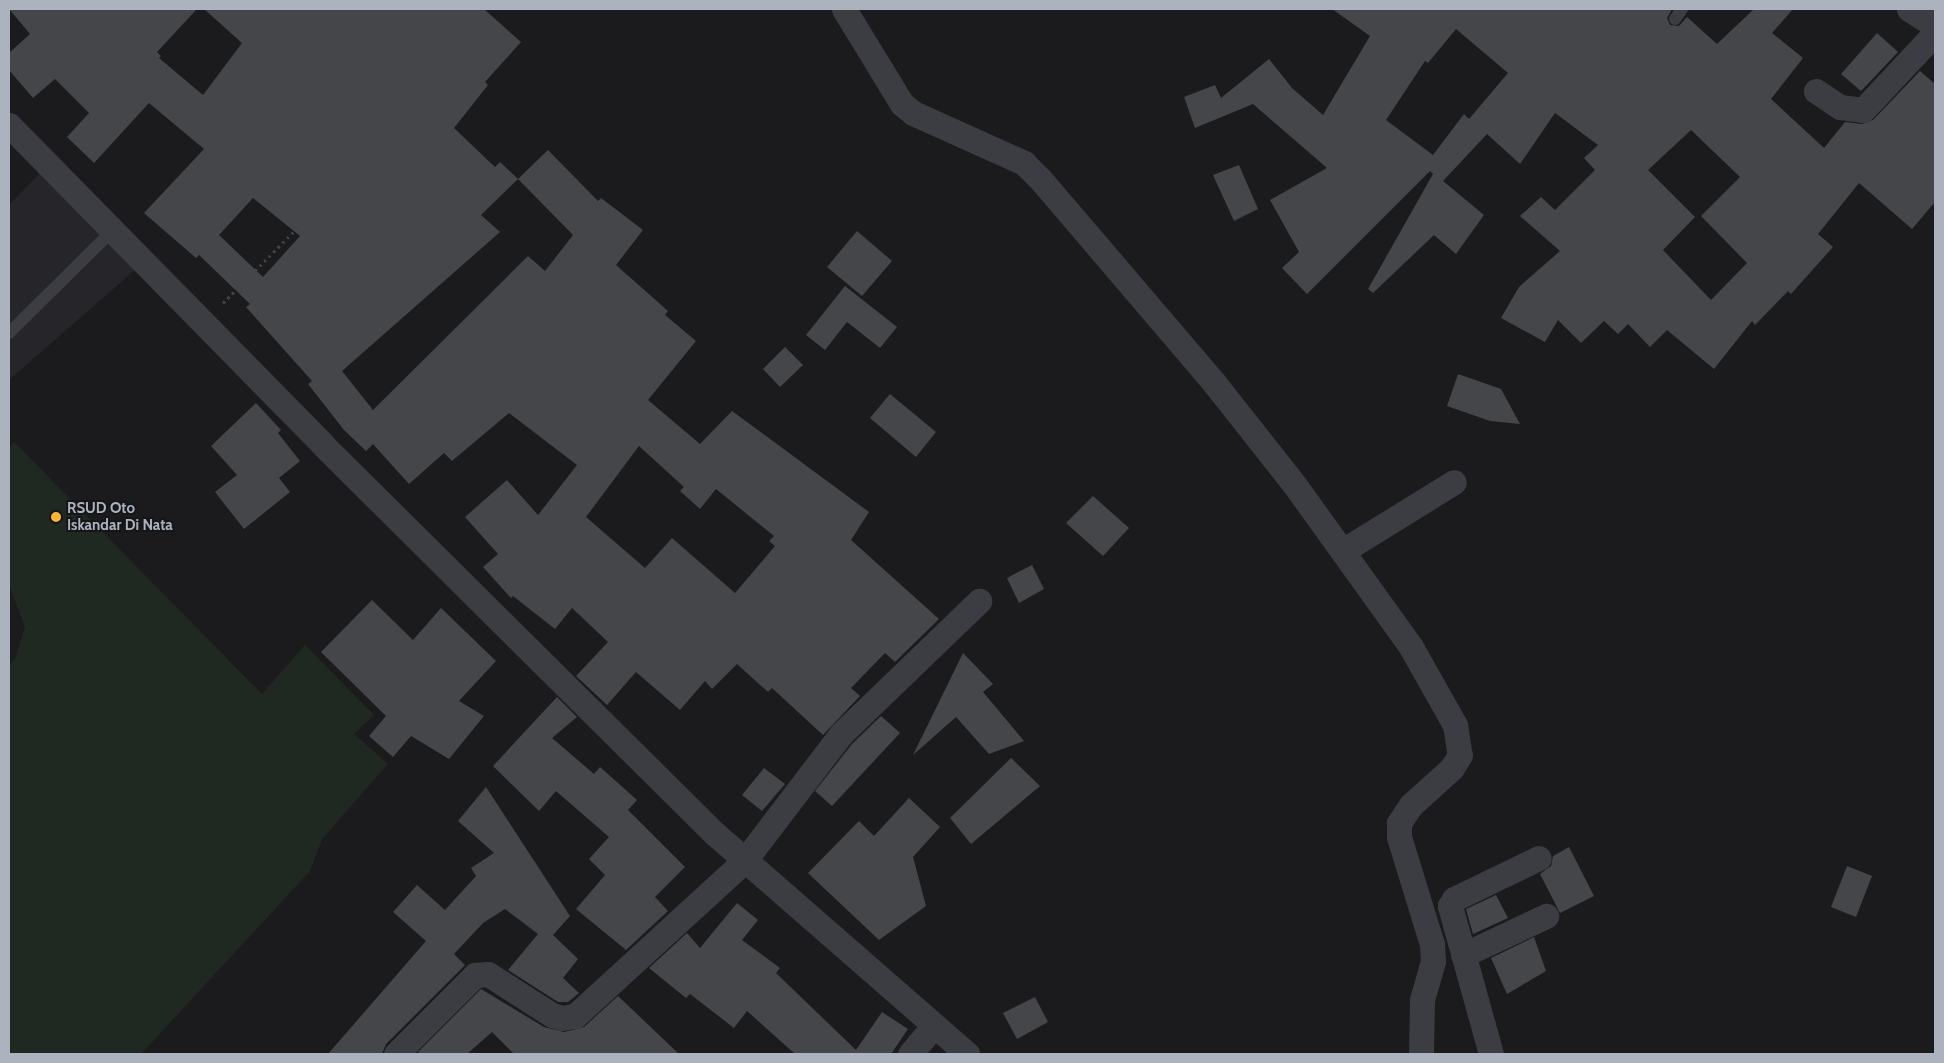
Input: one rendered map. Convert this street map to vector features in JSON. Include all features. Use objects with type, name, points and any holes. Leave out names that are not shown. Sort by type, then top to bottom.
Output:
[{"type":"street","points":[[844,9],[902,104],[913,113],[1024,163],[1041,180],[1215,384],[1344,550],[1411,647],[1455,725],[1460,754],[1452,768],[1411,805],[1399,823],[1399,837],[1432,944],[1433,961],[1422,1000],[1422,1054]]},
{"type":"street","points":[[1909,9],[1935,26]]},
{"type":"street","points":[[1816,91],[1840,107],[1863,110],[1935,33]]},
{"type":"street","points":[[9,125],[203,323],[714,833],[933,1028],[967,1054]]},
{"type":"street","points":[[1344,550],[1454,482]]},
{"type":"street","points":[[396,1054],[475,975],[488,974],[552,1015],[562,1018],[575,1016],[745,860],[841,734],[979,601]]},
{"type":"street","points":[[1490,1054],[1450,908],[1452,901],[1540,858]]},
{"type":"street","points":[[1463,955],[1546,916]]},
{"type":"street","points":[[910,1054],[933,1028]]},
{"type":"lane","points":[[9,333],[112,231]]},
{"type":"path","points":[[203,323],[330,195]]},
{"type":"shaded area","points":[[40,173],[136,269],[9,380],[9,205]]},
{"type":"shaded area","points":[[14,442],[262,694],[305,645],[374,715],[354,734],[388,764],[322,839],[310,871],[141,1054],[9,1054],[9,666],[15,659],[25,627],[9,585],[9,448]]},
{"type":"building","points":[[9,9],[197,9],[157,52],[161,56],[159,58],[203,95],[242,43],[204,9],[484,9],[521,42],[485,82],[488,85],[454,128],[495,167],[500,162],[518,179],[548,150],[598,201],[601,198],[643,230],[616,265],[668,311],[665,315],[696,341],[648,400],[700,444],[732,411],[869,512],[851,540],[939,619],[895,662],[885,653],[851,688],[860,696],[823,735],[772,688],[768,692],[737,664],[712,689],[705,681],[680,710],[636,672],[607,705],[576,676],[608,642],[572,608],[555,629],[513,596],[511,598],[483,567],[498,554],[465,517],[507,480],[538,515],[577,465],[509,413],[452,461],[444,453],[409,484],[373,444],[366,451],[344,430],[308,384],[312,381],[246,307],[250,304],[199,255],[196,258],[144,213],[204,149],[149,103],[94,163],[67,137],[89,113],[55,79],[33,98],[9,70],[9,53],[30,34]],"holes":[[[518,179],[573,235],[545,271],[528,256],[373,410],[342,371],[500,232],[481,215]],[[253,198],[300,236],[263,277],[219,235]],[[639,446],[684,487],[680,491],[700,509],[716,489],[774,536],[769,541],[775,546],[735,593],[672,538],[645,568],[586,517]]]},
{"type":"building","points":[[1332,9],[1672,9],[1667,18],[1670,25],[1679,26],[1687,17],[1717,44],[1754,9],[1793,9],[1772,33],[1803,58],[1771,99],[1824,148],[1845,122],[1862,124],[1873,120],[1920,71],[1935,84],[1935,202],[1912,229],[1859,183],[1818,234],[1833,247],[1791,294],[1788,291],[1755,325],[1752,321],[1714,369],[1667,330],[1650,347],[1628,324],[1618,334],[1604,321],[1581,343],[1558,320],[1545,342],[1501,318],[1519,287],[1560,251],[1520,216],[1541,197],[1555,210],[1595,170],[1584,158],[1598,145],[1555,113],[1520,164],[1487,134],[1443,181],[1484,215],[1456,254],[1434,235],[1373,293],[1368,289],[1433,174],[1430,171],[1307,294],[1282,268],[1299,252],[1270,200],[1327,168],[1253,104],[1195,128],[1184,97],[1215,85],[1221,98],[1269,59],[1292,88],[1323,115],[1370,36]],"holes":[[[1456,29],[1508,73],[1469,119],[1464,114],[1433,155],[1386,120],[1425,61],[1428,63]],[[1691,130],[1740,177],[1701,216],[1747,263],[1711,300],[1663,250],[1695,217],[1648,170]]]},
{"type":"building","points":[[1877,33],[1898,52],[1861,91],[1841,74]]},
{"type":"building","points":[[1239,165],[1258,209],[1234,221],[1213,175]]},
{"type":"building","points":[[857,231],[892,261],[862,296],[827,267]]},
{"type":"building","points":[[845,286],[897,327],[880,348],[847,322],[825,350],[806,335]]},
{"type":"building","points":[[785,347],[803,365],[780,387],[763,369]]},
{"type":"building","points":[[1458,374],[1501,389],[1520,424],[1490,421],[1447,406]]},
{"type":"building","points":[[890,394],[936,432],[916,457],[870,418]]},
{"type":"building","points":[[256,403],[281,430],[278,433],[300,461],[279,478],[290,492],[244,529],[215,492],[237,475],[211,446]]},
{"type":"building","points":[[1093,496],[1129,528],[1103,556],[1066,523]]},
{"type":"building","points":[[1032,565],[1044,589],[1019,603],[1007,578]]},
{"type":"building","points":[[372,600],[413,640],[441,608],[496,661],[459,701],[484,716],[449,759],[411,736],[393,757],[369,736],[386,716],[321,652]]},
{"type":"building","points":[[963,653],[993,684],[983,692],[1024,741],[989,754],[956,717],[913,755]]},
{"type":"building","points":[[557,697],[577,717],[552,738],[594,774],[600,767],[637,800],[628,810],[685,867],[655,897],[668,911],[626,950],[576,909],[605,875],[589,859],[609,837],[556,791],[539,811],[493,766]]},
{"type":"building","points":[[881,716],[900,733],[832,806],[815,791],[852,744]]},
{"type":"building","points":[[1011,758],[1040,786],[971,844],[950,818]]},
{"type":"building","points":[[764,768],[785,784],[762,811],[742,795]]},
{"type":"building","points":[[486,787],[570,916],[553,935],[578,959],[563,978],[579,993],[568,1002],[558,1002],[508,970],[538,934],[505,909],[483,923],[454,954],[465,965],[386,1044],[382,1054],[328,1054],[426,941],[393,912],[417,885],[445,910],[476,876],[471,868],[494,853],[458,821]]},
{"type":"building","points":[[909,798],[940,827],[913,857],[926,906],[879,940],[808,873],[859,821],[874,836]]},
{"type":"building","points":[[1569,847],[1594,896],[1560,913],[1540,874],[1551,866],[1553,856]]},
{"type":"building","points":[[1847,866],[1872,876],[1856,917],[1831,907]]},
{"type":"building","points":[[1496,895],[1508,918],[1473,934],[1466,909]]},
{"type":"building","points":[[737,903],[758,920],[742,940],[780,968],[776,973],[856,1050],[882,1012],[908,1029],[891,1054],[795,1054],[747,1011],[734,1028],[690,994],[686,998],[649,968],[687,933],[700,948]]},
{"type":"building","points":[[1534,937],[1546,971],[1507,994],[1491,958]]},
{"type":"building","points":[[481,989],[544,1027],[564,1032],[584,1027],[618,996],[679,1054],[514,1054],[492,1032],[467,1054],[420,1054],[418,1052]]},
{"type":"building","points":[[1035,997],[1048,1022],[1017,1039],[1003,1013]]},
{"type":"place","name":"RSUD Oto Iskandar Di Nata","points":[[56,517]]}]
